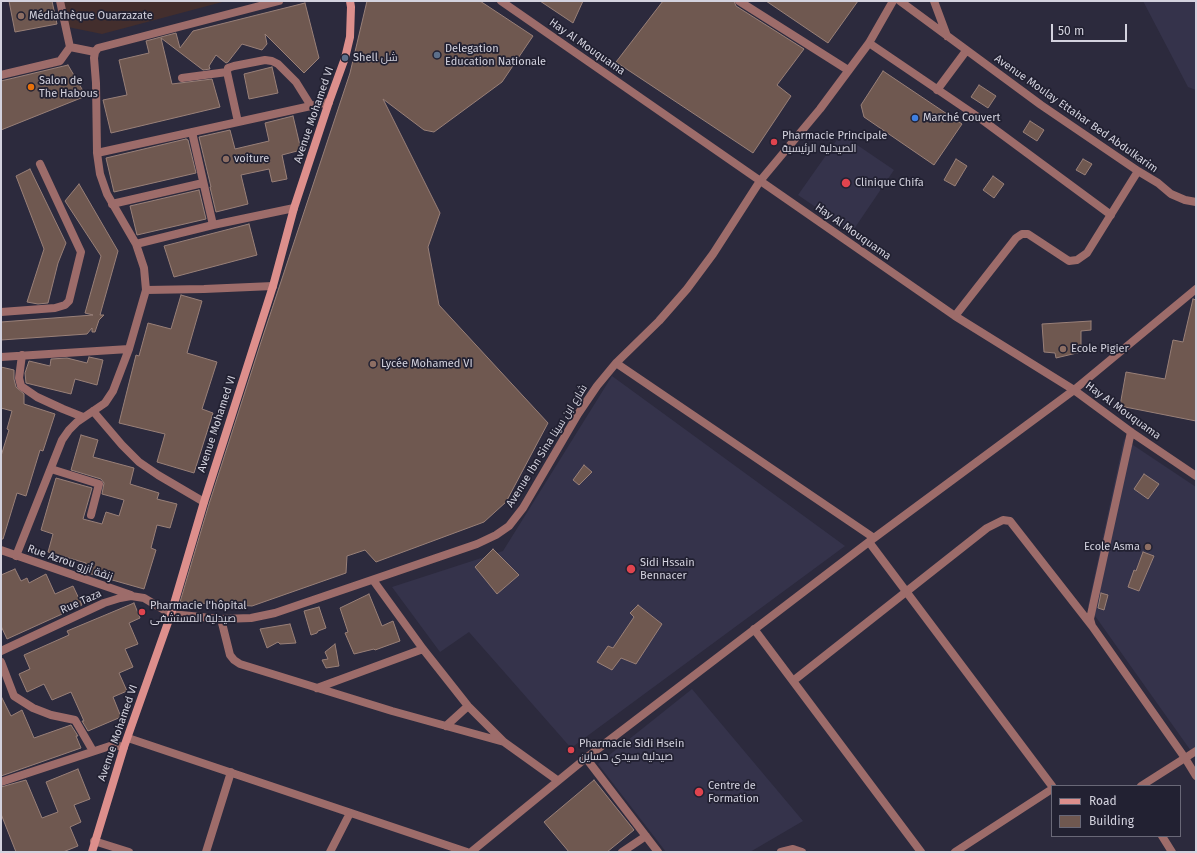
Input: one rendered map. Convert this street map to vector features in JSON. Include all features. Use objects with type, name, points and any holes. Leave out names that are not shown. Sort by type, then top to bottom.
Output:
[{"type":"main road","name":"Avenue Mohamed VI","points":[[92,852],[94,841],[124,747],[171,614],[204,502],[273,286],[294,208],[345,58],[350,36],[350,1]]},
{"type":"street","points":[[1,75],[60,61],[70,47],[60,1]]},
{"type":"street","points":[[16,556],[62,440],[69,430],[83,417],[105,403],[113,391],[129,348],[146,290],[144,268],[136,244],[112,204],[104,186],[97,153],[95,52],[102,46],[279,1]]},
{"type":"street","name":"Hay Al Mouquama","points":[[501,1],[956,316],[1074,390],[1131,432],[1196,476]]},
{"type":"street","points":[[739,1],[848,70]]},
{"type":"street","name":"Avenue Ibn Sina شارع ابن سينا","points":[[171,614],[221,619],[250,618],[274,613],[477,544],[496,535],[509,526],[523,508],[597,386],[616,364],[659,322],[687,289],[713,254],[760,181],[820,109],[869,43],[893,1]]},
{"type":"street","name":"Avenue Moulay Ettahar Bed Abdulkarim","points":[[900,1],[1041,105],[1158,183],[1171,194],[1185,200],[1196,202]]},
{"type":"street","points":[[934,1],[947,36]]},
{"type":"street","points":[[869,43],[980,119],[1111,215]]},
{"type":"street","points":[[70,47],[95,52]]},
{"type":"street","points":[[937,90],[966,50]]},
{"type":"street","points":[[238,122],[227,72],[228,68],[234,66],[265,60],[278,64],[296,82],[311,106]]},
{"type":"street","points":[[182,78],[227,72]]},
{"type":"street","points":[[97,153],[329,102]]},
{"type":"street","points":[[192,132],[213,225]]},
{"type":"street","points":[[1,312],[54,308],[65,305],[69,301],[81,252],[40,164]]},
{"type":"street","points":[[956,316],[1016,238],[1022,234],[1028,234],[1069,261],[1078,260],[1088,253],[1138,171]]},
{"type":"street","points":[[112,204],[203,183]]},
{"type":"street","points":[[136,244],[213,225],[294,208]]},
{"type":"street","points":[[146,290],[273,286]]},
{"type":"street","points":[[471,852],[558,780],[754,629],[871,540],[1074,390],[1196,289]]},
{"type":"street","points":[[1,357],[129,348]]},
{"type":"street","points":[[22,355],[19,378],[21,386],[37,397],[83,417]]},
{"type":"street","points":[[616,364],[871,540],[906,592],[1051,785]]},
{"type":"street","points":[[93,411],[122,445],[139,462],[204,502]]},
{"type":"street","points":[[1092,626],[1090,619],[1131,432]]},
{"type":"street","points":[[51,469],[99,484],[91,515]]},
{"type":"street","points":[[794,681],[987,528],[1003,520],[1010,521],[1092,626],[1185,758],[1196,776]]},
{"type":"street","name":"Rue Azrou زنقة أزرو","points":[[1,550],[131,596]]},
{"type":"street","points":[[372,580],[423,649],[468,706],[504,742],[558,780]]},
{"type":"street","name":"Rue Taza","points":[[1,651],[104,603],[120,598],[131,596],[144,598],[171,614]]},
{"type":"street","points":[[221,619],[230,655],[240,664],[392,711],[504,742]]},
{"type":"street","points":[[754,629],[921,852]]},
{"type":"street","points":[[317,688],[423,649]]},
{"type":"street","points":[[1,662],[14,696],[33,708],[75,720],[93,751]]},
{"type":"street","points":[[446,726],[468,706]]},
{"type":"street","points":[[128,738],[467,852]]},
{"type":"street","points":[[1,782],[113,745],[124,747]]},
{"type":"street","points":[[1143,785],[1196,751]]},
{"type":"street","points":[[586,758],[658,852]]},
{"type":"street","points":[[206,852],[231,772]]},
{"type":"street","points":[[955,852],[1051,790]]},
{"type":"street","points":[[330,852],[350,813]]},
{"type":"street","points":[[622,852],[646,836]]},
{"type":"street","points":[[1163,837],[1172,852]]},
{"type":"street","points":[[94,841],[129,852]]},
{"type":"street","points":[[781,852],[793,849],[802,852]]},
{"type":"shaded area","points":[[57,1],[226,1],[102,34],[63,26]]},
{"type":"shaded area","points":[[1143,1],[1196,1],[1196,90],[1188,87]]},
{"type":"shaded area","name":"Clinique Chifa","points":[[841,134],[894,170],[852,232],[798,195]]},
{"type":"shaded area","name":"Sidi Hssain Bennacer","points":[[612,376],[845,546],[571,748],[469,632],[440,652],[392,587],[503,551]]},
{"type":"shaded area","name":"Ecole Asma","points":[[1124,439],[1196,487],[1196,747],[1191,751],[1088,606]]},
{"type":"shaded area","name":"Centre de Formation","points":[[692,689],[803,821],[750,852],[666,852],[598,764]]},
{"type":"building","points":[[9,1],[52,1],[57,24],[15,32]]},
{"type":"building","name":"Lycée Mohamed VI","points":[[367,1],[480,1],[533,36],[502,82],[434,132],[424,130],[383,99],[440,213],[428,247],[439,305],[548,423],[506,502],[484,522],[376,562],[365,550],[347,556],[346,573],[252,606],[180,602],[209,504],[261,342],[350,73]]},
{"type":"building","points":[[540,1],[583,1],[573,23]]},
{"type":"building","points":[[663,1],[734,1],[736,6],[804,49],[777,85],[791,96],[753,153],[616,62]]},
{"type":"building","points":[[766,1],[858,1],[828,43]]},
{"type":"building","points":[[305,3],[319,58],[304,73],[265,34],[267,44],[262,50],[242,44],[228,62],[226,63],[216,55],[209,66],[210,69],[203,70],[161,38],[172,84],[212,79],[220,107],[111,133],[103,100],[127,95],[119,60],[149,53],[146,41],[176,33],[180,48],[193,31]]},
{"type":"building","points":[[68,65],[86,96],[1,130],[1,81]]},
{"type":"building","points":[[272,67],[278,93],[249,99],[244,74]]},
{"type":"building","points":[[883,71],[962,124],[934,165],[864,117],[861,105]]},
{"type":"building","points":[[979,85],[996,96],[988,108],[971,97]]},
{"type":"building","points":[[293,116],[301,150],[282,155],[287,179],[272,182],[269,169],[241,175],[248,204],[216,212],[199,137],[230,130],[235,149],[269,141],[265,123]]},
{"type":"building","points":[[1030,121],[1044,130],[1037,141],[1023,132]]},
{"type":"building","points":[[186,139],[188,140],[196,173],[114,192],[106,158]]},
{"type":"building","points":[[956,159],[967,166],[955,186],[944,180]]},
{"type":"building","points":[[1083,159],[1092,164],[1085,175],[1076,170]]},
{"type":"building","points":[[30,169],[66,243],[58,263],[48,303],[38,304],[27,302],[44,249],[16,176]]},
{"type":"building","points":[[993,176],[1004,184],[994,198],[983,190]]},
{"type":"building","points":[[79,184],[118,251],[100,315],[104,315],[99,320],[95,332],[92,332],[92,328],[87,334],[1,340],[1,322],[93,315],[85,313],[101,256],[65,201]]},
{"type":"building","points":[[199,190],[206,219],[137,235],[130,206]]},
{"type":"building","points":[[249,224],[257,255],[174,277],[164,246]]},
{"type":"building","points":[[181,295],[202,301],[187,353],[217,362],[202,409],[213,413],[194,473],[157,462],[165,434],[119,423],[136,355],[139,356],[148,323],[171,329]]},
{"type":"building","points":[[1193,299],[1196,300],[1196,421],[1120,406],[1126,372],[1165,379],[1173,340],[1183,342]]},
{"type":"building","points":[[1091,321],[1091,330],[1081,331],[1081,352],[1056,358],[1055,353],[1044,352],[1042,324]]},
{"type":"building","points":[[89,357],[103,360],[97,385],[75,379],[71,394],[26,383],[25,373],[29,361],[50,366],[51,359],[67,358],[87,363]]},
{"type":"building","points":[[1,367],[14,370],[16,387],[24,394],[24,404],[55,414],[43,451],[40,450],[26,496],[17,493],[3,539],[1,539],[1,456],[9,430],[7,429],[12,411],[1,408]]},
{"type":"building","points":[[81,435],[98,440],[93,457],[134,468],[130,484],[159,493],[157,499],[177,504],[170,528],[157,525],[151,548],[156,550],[144,589],[84,572],[86,563],[48,552],[53,534],[41,530],[56,478],[92,488],[83,519],[102,524],[106,512],[119,516],[124,500],[102,494],[104,483],[101,479],[71,470]]},
{"type":"building","points":[[584,465],[592,472],[579,485],[573,480]]},
{"type":"building","points":[[1144,474],[1159,484],[1148,499],[1134,489]]},
{"type":"building","points":[[493,549],[519,575],[497,594],[475,567]]},
{"type":"building","points":[[1143,552],[1154,556],[1139,591],[1128,587]]},
{"type":"building","points":[[15,569],[21,581],[27,578],[29,583],[46,574],[55,594],[73,586],[82,605],[7,639],[1,626],[1,575]]},
{"type":"building","points":[[1101,593],[1108,595],[1104,610],[1098,608]]},
{"type":"building","points":[[369,594],[382,626],[393,621],[400,641],[375,650],[354,654],[345,633],[348,632],[340,608]]},
{"type":"building","points":[[134,603],[140,618],[129,623],[138,644],[125,649],[133,667],[119,673],[127,691],[113,697],[121,717],[88,731],[82,721],[84,721],[71,692],[52,700],[44,684],[27,692],[19,674],[30,669],[24,655],[69,635],[67,631]]},
{"type":"building","points":[[638,605],[662,624],[636,664],[621,658],[612,670],[597,662],[608,646],[613,648],[634,617],[630,613]]},
{"type":"building","points":[[319,607],[326,628],[311,635],[304,611]]},
{"type":"building","points":[[290,624],[296,643],[280,644],[278,642],[267,648],[260,629]]},
{"type":"building","points":[[335,644],[339,666],[326,668],[322,660],[328,659],[325,652]]},
{"type":"building","points":[[1,696],[11,716],[22,710],[34,738],[71,725],[78,736],[76,736],[81,748],[1,776]]},
{"type":"building","points":[[78,769],[90,799],[74,805],[81,822],[70,827],[78,846],[63,852],[16,852],[1,814],[1,787],[26,780],[42,818],[58,812],[46,782]]},
{"type":"building","points":[[594,780],[634,830],[607,852],[569,852],[544,822]]},
{"type":"place","name":"Médiathèque Ouarzazate","points":[[21,16]]},
{"type":"place","name":"Delegation Education Nationale","points":[[437,55]]},
{"type":"place","name":"Shell شل","points":[[345,58]]},
{"type":"place","name":"Salon de The Habous","points":[[31,87]]},
{"type":"place","name":"Marché Couvert","points":[[915,118]]},
{"type":"place","name":"Pharmacie Principale الصيدلية الرئيسية","points":[[774,142]]},
{"type":"place","name":"voiture","points":[[226,159]]},
{"type":"place","name":"Clinique Chifa","points":[[846,183]]},
{"type":"place","name":"Ecole Pigier","points":[[1063,349]]},
{"type":"place","name":"Lycée Mohamed VI","points":[[373,364]]},
{"type":"place","name":"Ecole Asma","points":[[1148,547]]},
{"type":"place","name":"Sidi Hssain Bennacer","points":[[631,569]]},
{"type":"place","name":"Pharmacie l'hôpital صيدلية المستشفى","points":[[142,612]]},
{"type":"place","name":"Pharmacie Sidi Hsein صيدلية سيدي حساين","points":[[571,750]]},
{"type":"place","name":"Centre de Formation","points":[[699,792]]}]
